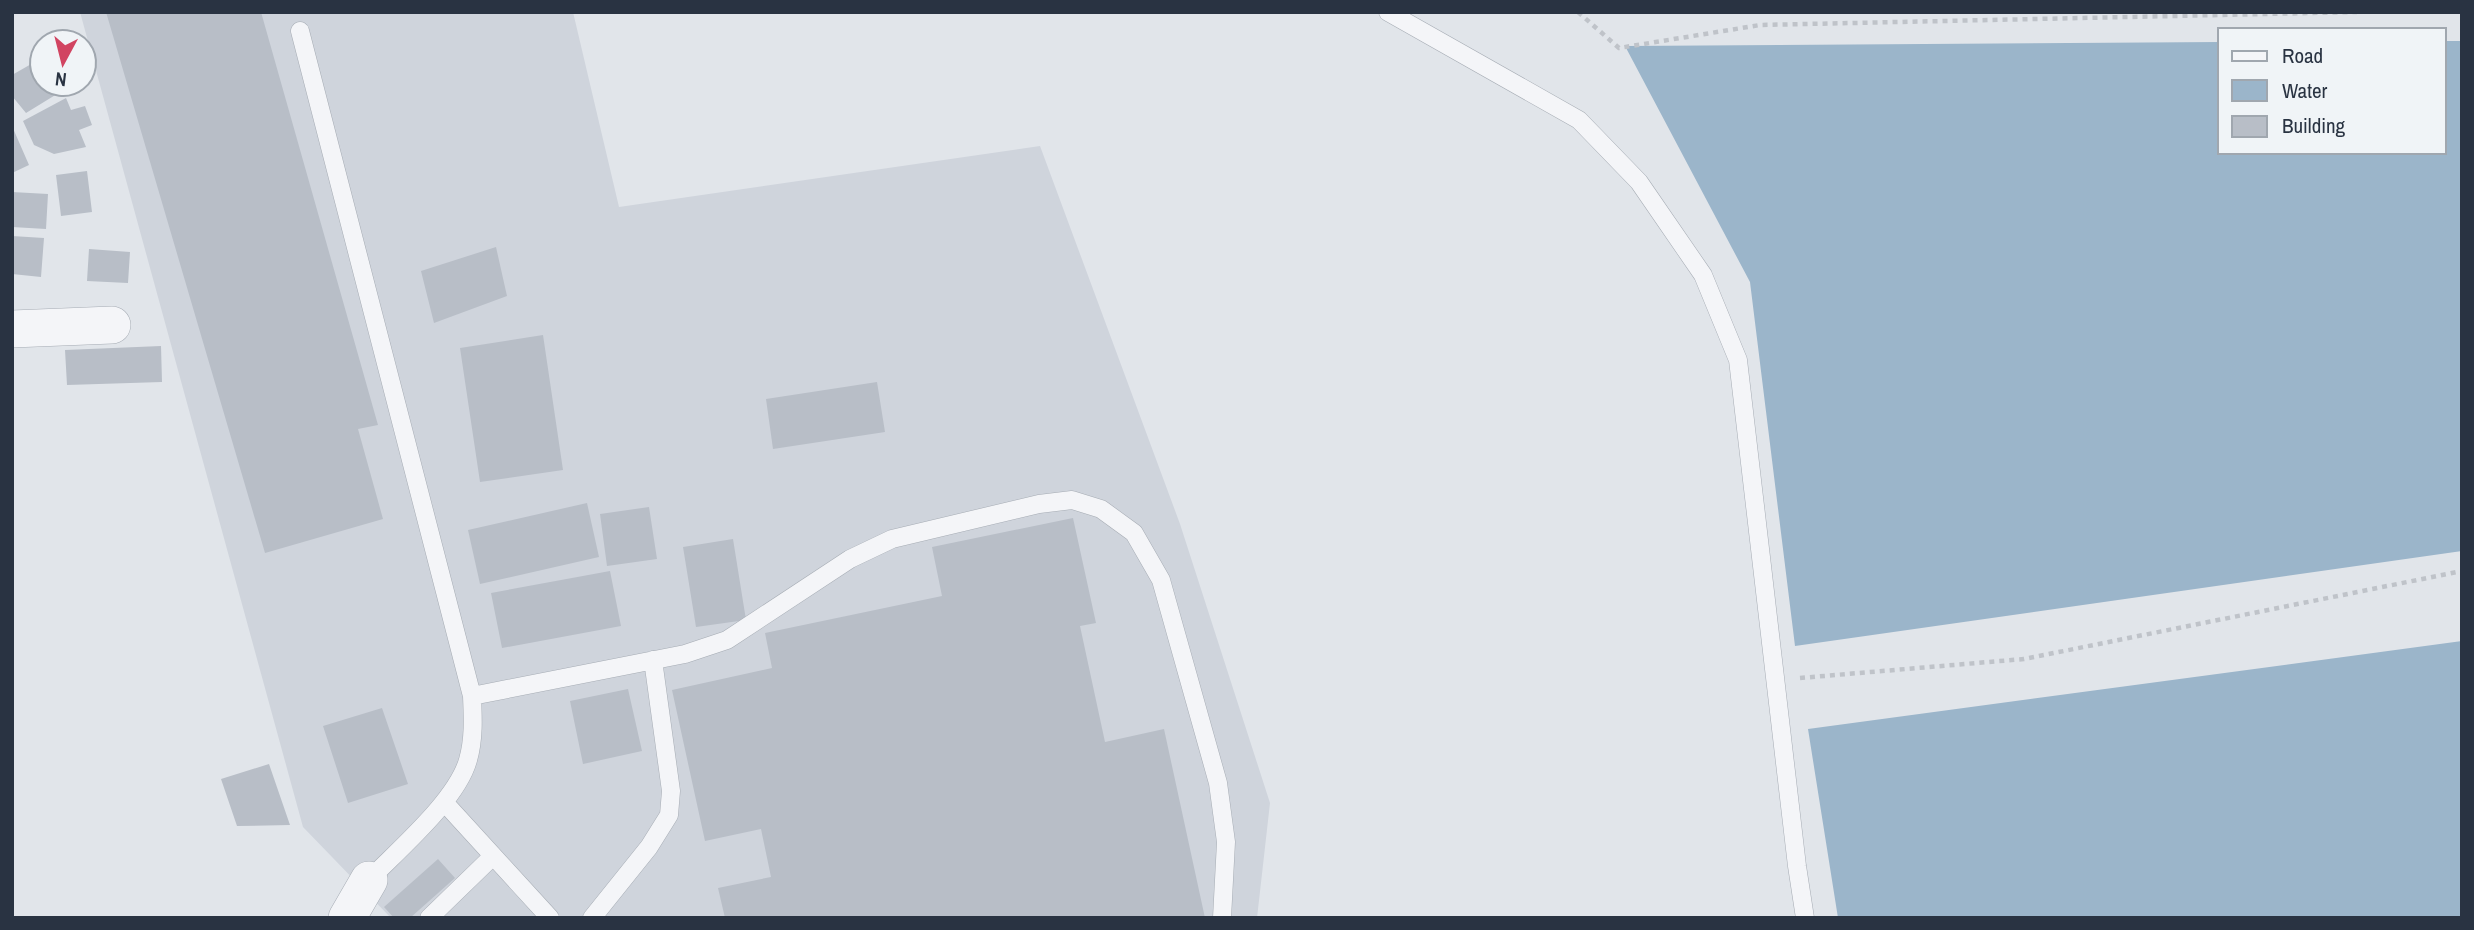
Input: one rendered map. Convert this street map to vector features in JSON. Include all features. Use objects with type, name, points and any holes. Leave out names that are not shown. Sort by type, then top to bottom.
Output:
[{"type":"street","points":[[12,329],[112,325]]},
{"type":"street","points":[[347,918],[369,880]]},
{"type":"lane","points":[[1388,12],[1579,120],[1639,182],[1703,275],[1738,360],[1805,918]]},
{"type":"lane","points":[[300,31],[472,696],[474,735],[468,763],[458,784],[369,880]]},
{"type":"lane","points":[[472,696],[685,654],[727,640],[850,559],[892,539],[1039,504],[1072,500],[1101,509],[1134,533],[1160,580],[1219,783],[1226,842],[1222,918]]},
{"type":"lane","points":[[592,918],[649,847],[669,815],[671,791],[653,660]]},
{"type":"lane","points":[[444,802],[550,918]]},
{"type":"lane","points":[[429,918],[493,856]]},
{"type":"path","points":[[1578,12],[1619,48],[1760,25],[2357,12]]},
{"type":"path","points":[[1775,680],[2024,659],[2462,571]]},
{"type":"shaded area","points":[[80,12],[573,12],[619,207],[1040,146],[1180,524],[1270,803],[1257,918],[391,918],[303,827],[98,78],[98,28],[84,28]]},
{"type":"water","points":[[2446,41],[2462,41],[2462,551],[1795,646],[1750,282],[1625,46],[2218,42],[2218,154],[2446,154]]},
{"type":"water","points":[[2462,641],[2462,918],[1838,918],[1808,729]]},
{"type":"building","points":[[106,12],[261,12],[378,425],[358,429],[383,519],[265,553]]},
{"type":"building","points":[[28,66],[28,98],[50,98],[26,113],[12,96],[12,75]]},
{"type":"building","points":[[66,98],[71,110],[85,106],[92,125],[79,130],[86,147],[54,154],[34,145],[23,121]]},
{"type":"building","points":[[12,126],[29,165],[12,173]]},
{"type":"building","points":[[87,171],[92,212],[61,216],[56,175]]},
{"type":"building","points":[[12,192],[48,194],[46,229],[12,227]]},
{"type":"building","points":[[12,236],[44,238],[41,277],[12,274]]},
{"type":"building","points":[[496,247],[507,296],[434,323],[421,271]]},
{"type":"building","points":[[89,249],[130,252],[128,283],[87,281]]},
{"type":"building","points":[[543,335],[563,470],[480,482],[460,348]]},
{"type":"building","points":[[161,346],[162,382],[67,385],[65,350]]},
{"type":"building","points":[[877,382],[885,432],[773,449],[766,399]]},
{"type":"building","points":[[587,503],[599,557],[480,584],[468,530]]},
{"type":"building","points":[[649,507],[657,559],[607,566],[600,514]]},
{"type":"building","points":[[1073,518],[1096,623],[1080,626],[1105,742],[1164,729],[1205,918],[725,918],[718,888],[771,877],[761,829],[705,841],[672,690],[772,668],[765,633],[942,596],[932,547]]},
{"type":"building","points":[[733,539],[746,620],[696,627],[683,547]]},
{"type":"building","points":[[610,571],[621,626],[502,648],[491,593]]},
{"type":"building","points":[[628,689],[642,751],[583,764],[570,701]]},
{"type":"building","points":[[382,708],[408,784],[348,803],[323,726]]},
{"type":"building","points":[[269,764],[290,825],[237,826],[221,779]]},
{"type":"building","points":[[438,859],[455,878],[410,918],[394,918],[384,907]]}]
